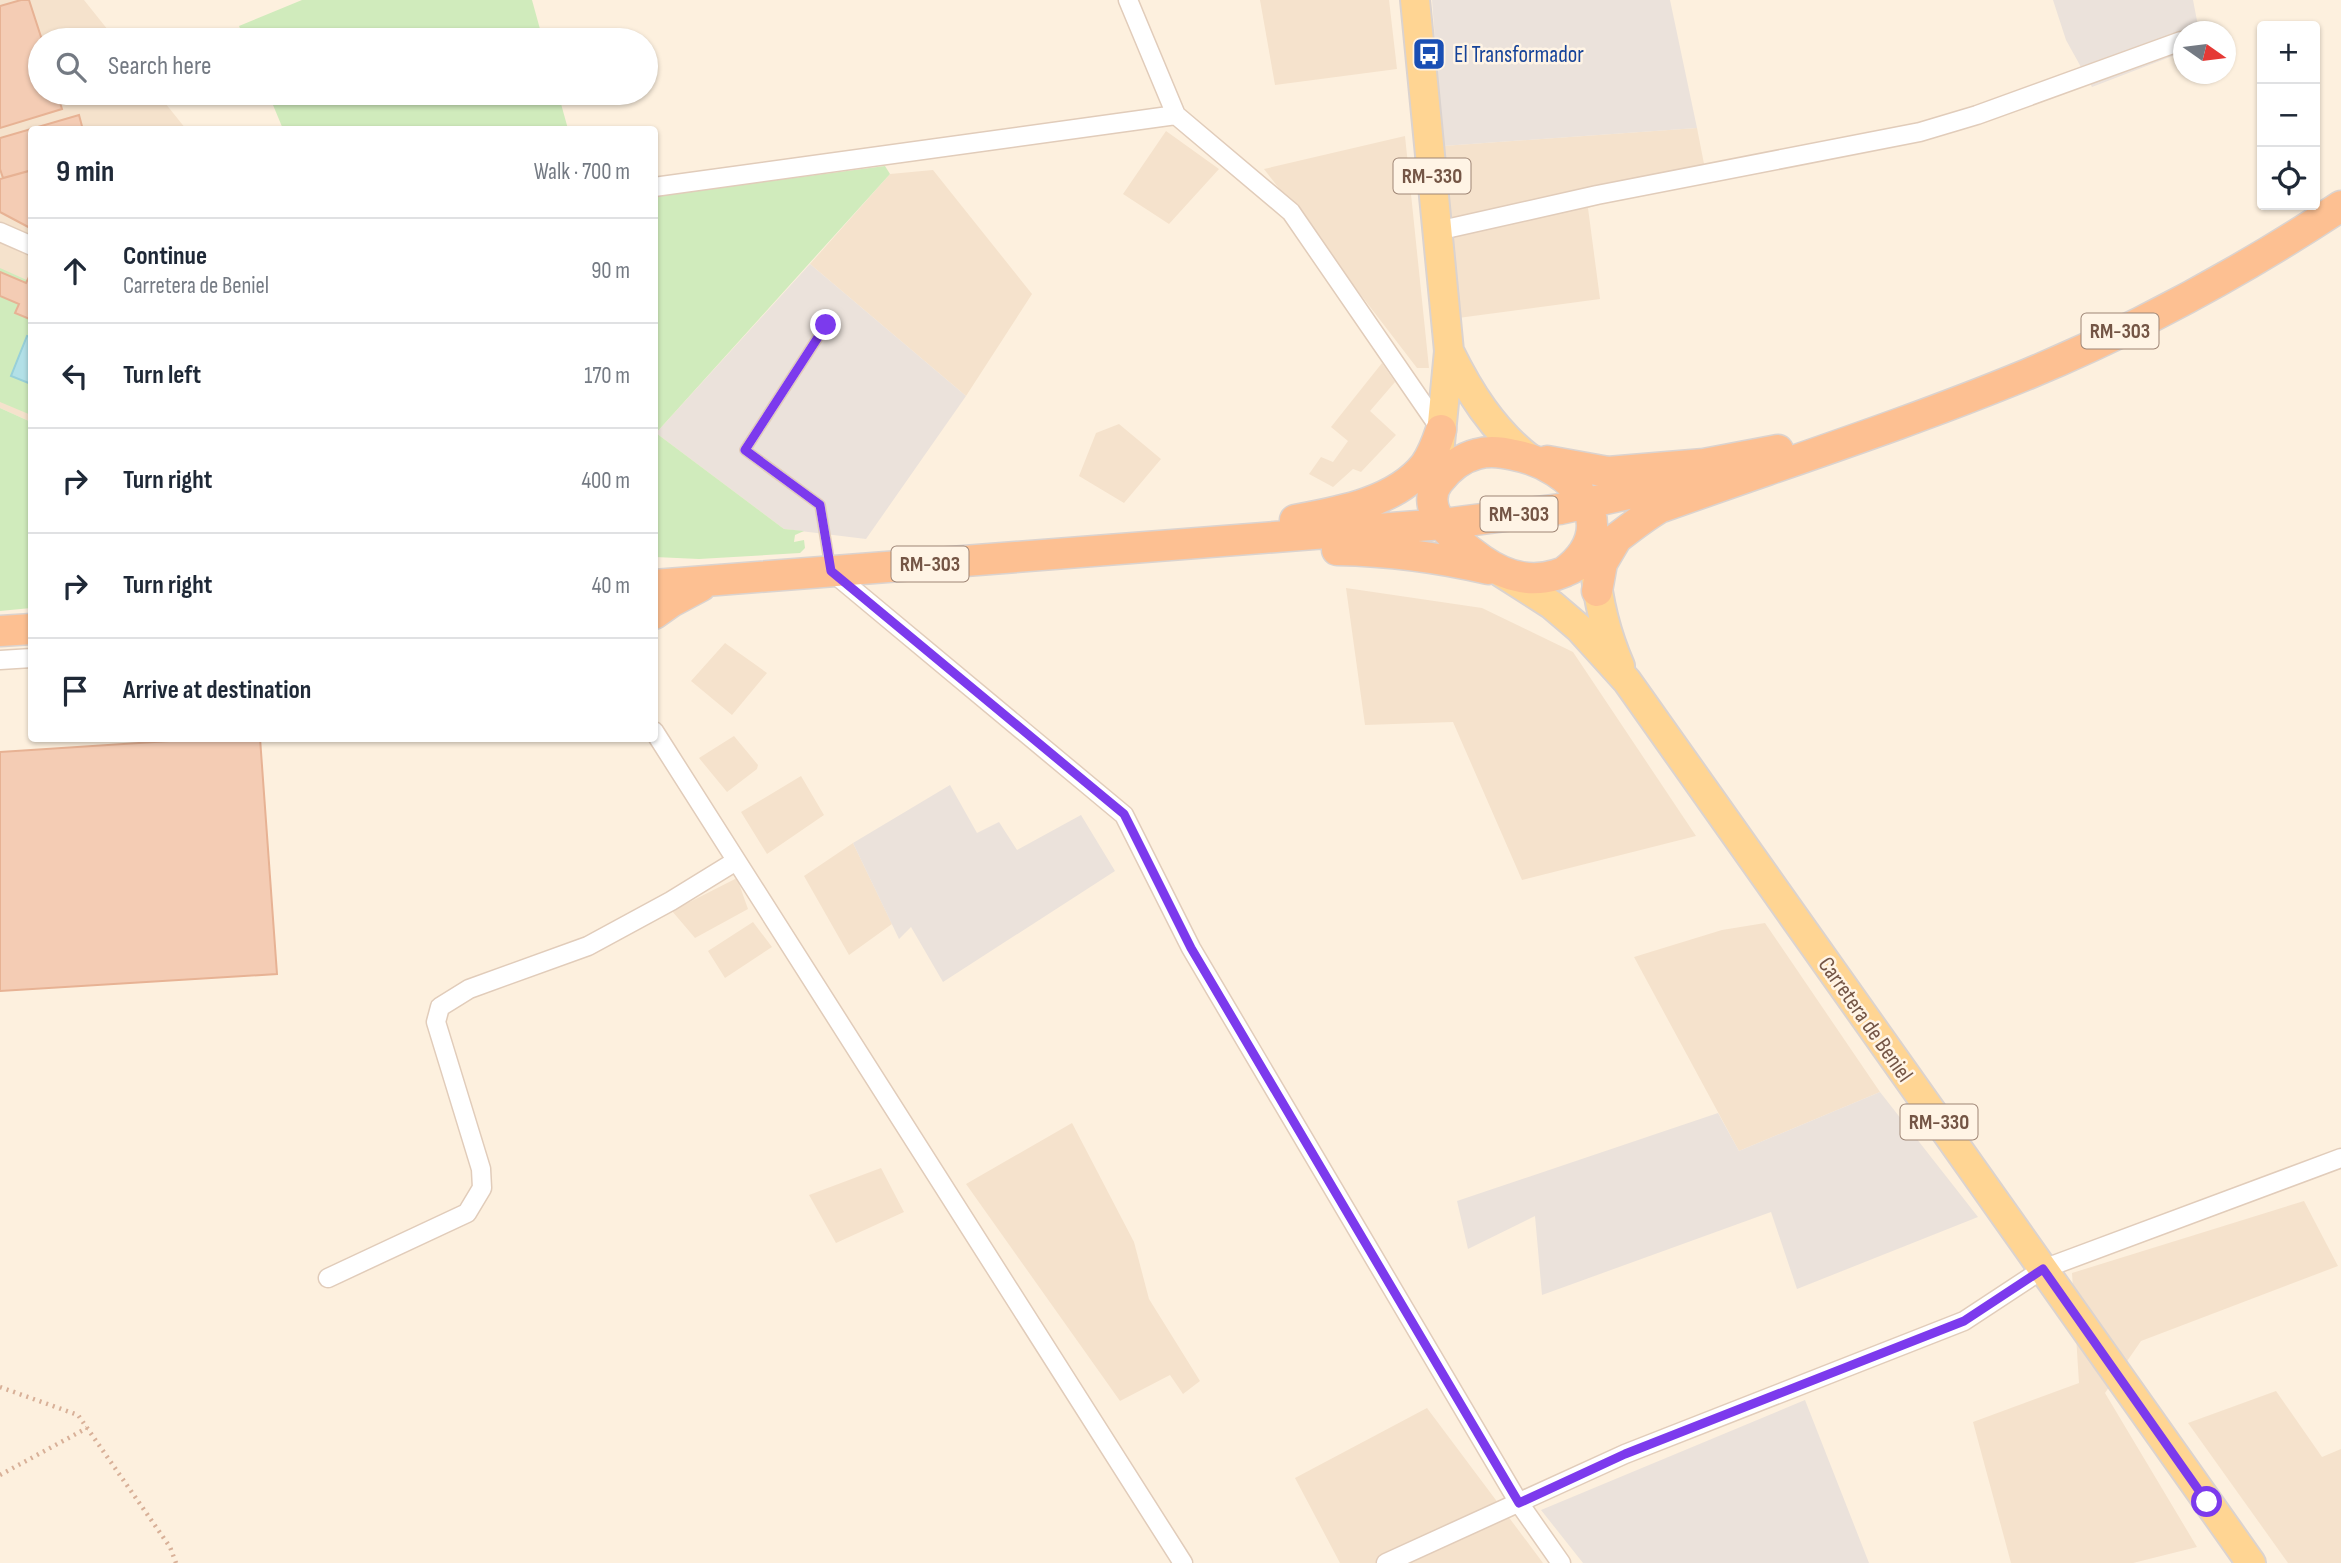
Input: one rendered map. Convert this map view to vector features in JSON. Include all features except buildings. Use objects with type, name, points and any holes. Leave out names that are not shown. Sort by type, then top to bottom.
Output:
[{"type":"highway","name":"RM-303","points":[[658,585],[1443,524],[1598,531],[1712,476],[1885,429],[2030,373],[2145,320],[2294,237],[2341,206]]},
{"type":"highway","points":[[1144,548],[1329,514],[1369,502],[1477,454],[1501,452],[1608,472],[1653,470],[1704,464],[1885,429]]},
{"type":"highway","points":[[1144,548],[1379,551],[1440,558],[1537,578],[1564,572],[1578,561],[1598,531],[1633,523],[1658,508],[1885,429]]},
{"type":"highway","points":[[1441,430],[1426,463],[1434,513],[1477,556],[1500,572]]},
{"type":"highway","points":[[1529,458],[1570,481],[1598,531],[1610,546],[1602,563],[1597,591]]},
{"type":"highway","points":[[658,574],[717,579]]},
{"type":"highway","points":[[658,611],[688,591],[717,579]]},
{"type":"highway","points":[[0,631],[28,629]]},
{"type":"main road","name":"RM-330","points":[[1415,0],[1449,351]]},
{"type":"main road","points":[[1441,430],[1449,351]]},
{"type":"main road","points":[[1449,351],[1466,387],[1502,434],[1529,458]]},
{"type":"main road","points":[[1500,572],[1552,605],[1627,681]]},
{"type":"main road","points":[[1597,591],[1606,628],[1627,681]]},
{"type":"main road","name":"Carretera de Beniel","points":[[1627,681],[2251,1563]]},
{"type":"street","points":[[1128,0],[1176,115],[1291,212],[1441,430]]},
{"type":"street","points":[[1437,231],[1611,192],[1920,132],[2035,95],[2173,44]]},
{"type":"street","points":[[658,186],[1176,115]]},
{"type":"street","points":[[0,232],[28,244]]},
{"type":"street","points":[[831,571],[1124,814],[1191,948],[1519,1503],[1561,1563]]},
{"type":"street","points":[[0,660],[28,658]]},
{"type":"street","points":[[658,737],[1183,1563]]},
{"type":"street","points":[[328,1278],[467,1213],[482,1188],[481,1169],[436,1022],[440,1007],[469,989],[588,946],[671,901],[736,861]]},
{"type":"street","points":[[1386,1563],[1625,1454],[1964,1321],[2043,1269],[2341,1158]]},
{"type":"lane","points":[[826,325],[745,450],[820,505],[831,571]]},
{"type":"path","points":[[0,1387],[78,1415],[170,1547],[176,1563]]},
{"type":"path","points":[[0,1475],[87,1428]]},
{"type":"shaded area","points":[[0,0],[84,0],[106,28],[28,28],[28,105],[167,105],[184,126],[28,126],[28,421],[0,408]]},
{"type":"shaded area","points":[[1260,0],[1389,0],[1397,69],[1275,85]]},
{"type":"shaded area","points":[[1432,0],[1670,0],[1697,128],[1443,146]]},
{"type":"shaded area","points":[[2053,0],[2193,0],[2197,21],[2173,21],[2173,56],[2092,87],[2066,40]]},
{"type":"shaded area","points":[[1697,128],[1705,169],[1588,208],[1600,299],[1458,318],[1443,146]]},
{"type":"shaded area","points":[[1166,131],[1219,169],[1169,224],[1123,194]]},
{"type":"shaded area","points":[[1405,136],[1429,368],[1417,368],[1264,169]]},
{"type":"shaded area","points":[[933,170],[1032,294],[966,396],[810,264],[890,174]]},
{"type":"shaded area","points":[[810,264],[966,396],[866,539],[784,529],[658,434],[658,431]]},
{"type":"shaded area","points":[[1382,363],[1395,382],[1370,411],[1396,435],[1361,472],[1353,469],[1333,487],[1309,474],[1321,457],[1333,462],[1348,441],[1331,427]]},
{"type":"shaded area","points":[[1119,424],[1161,459],[1124,503],[1079,476],[1096,433]]},
{"type":"shaded area","points":[[1346,588],[1482,608],[1573,652],[1696,836],[1522,880],[1453,722],[1365,725]]},
{"type":"shaded area","points":[[725,643],[767,673],[732,715],[691,681]]},
{"type":"shaded area","points":[[734,736],[758,765],[757,769],[727,792],[699,758]]},
{"type":"shaded area","points":[[801,776],[824,815],[767,854],[741,812]]},
{"type":"shaded area","points":[[950,785],[977,833],[999,822],[1017,850],[1081,815],[1115,871],[943,982],[911,927],[899,939],[853,843]]},
{"type":"shaded area","points":[[853,843],[892,924],[849,955],[804,876]]},
{"type":"shaded area","points":[[737,878],[748,909],[695,938],[672,911]]},
{"type":"shaded area","points":[[753,922],[772,947],[725,978],[708,951]]},
{"type":"shaded area","points":[[1765,923],[1880,1092],[1739,1151],[1634,957],[1722,930]]},
{"type":"shaded area","points":[[1880,1092],[1978,1217],[1797,1289],[1771,1212],[1542,1295],[1535,1216],[1468,1249],[1457,1201],[1718,1113],[1739,1151]]},
{"type":"shaded area","points":[[1072,1123],[1134,1242],[1149,1299],[1200,1381],[1183,1394],[1170,1375],[1120,1401],[966,1184]]},
{"type":"shaded area","points":[[881,1168],[904,1212],[836,1243],[809,1195]]},
{"type":"shaded area","points":[[2304,1201],[2338,1266],[2141,1341],[2105,1393],[2197,1547],[2133,1563],[2011,1563],[1973,1422],[2079,1383],[2072,1273]]},
{"type":"shaded area","points":[[2276,1391],[2322,1457],[2341,1449],[2341,1563],[2288,1563],[2188,1423]]},
{"type":"shaded area","points":[[1805,1400],[1869,1563],[1583,1563],[1541,1510]]},
{"type":"shaded area","points":[[1427,1408],[1543,1563],[1340,1563],[1295,1478]]},
{"type":"green space","points":[[302,0],[532,0],[540,28],[240,28],[239,26]]},
{"type":"green space","points":[[273,105],[561,105],[567,126],[282,126]]},
{"type":"green space","points":[[885,166],[890,174],[658,431],[658,196]]},
{"type":"green space","points":[[0,268],[28,281],[28,414],[0,402]]},
{"type":"green space","points":[[0,408],[28,421],[28,608],[0,611]]},
{"type":"green space","points":[[658,434],[784,529],[804,531],[795,535],[794,542],[804,540],[805,548],[800,553],[699,559],[658,557]]},
{"type":"water","points":[[27,336],[28,336],[28,383],[11,376]]},
{"type":"place","name":"El Transformador","points":[[1429,54]]},
{"type":"route","points":[[826,325],[745,450],[820,505],[831,571],[1124,814],[1191,948],[1519,1503],[1625,1454],[1964,1321],[2043,1269],[2207,1502]]}]
